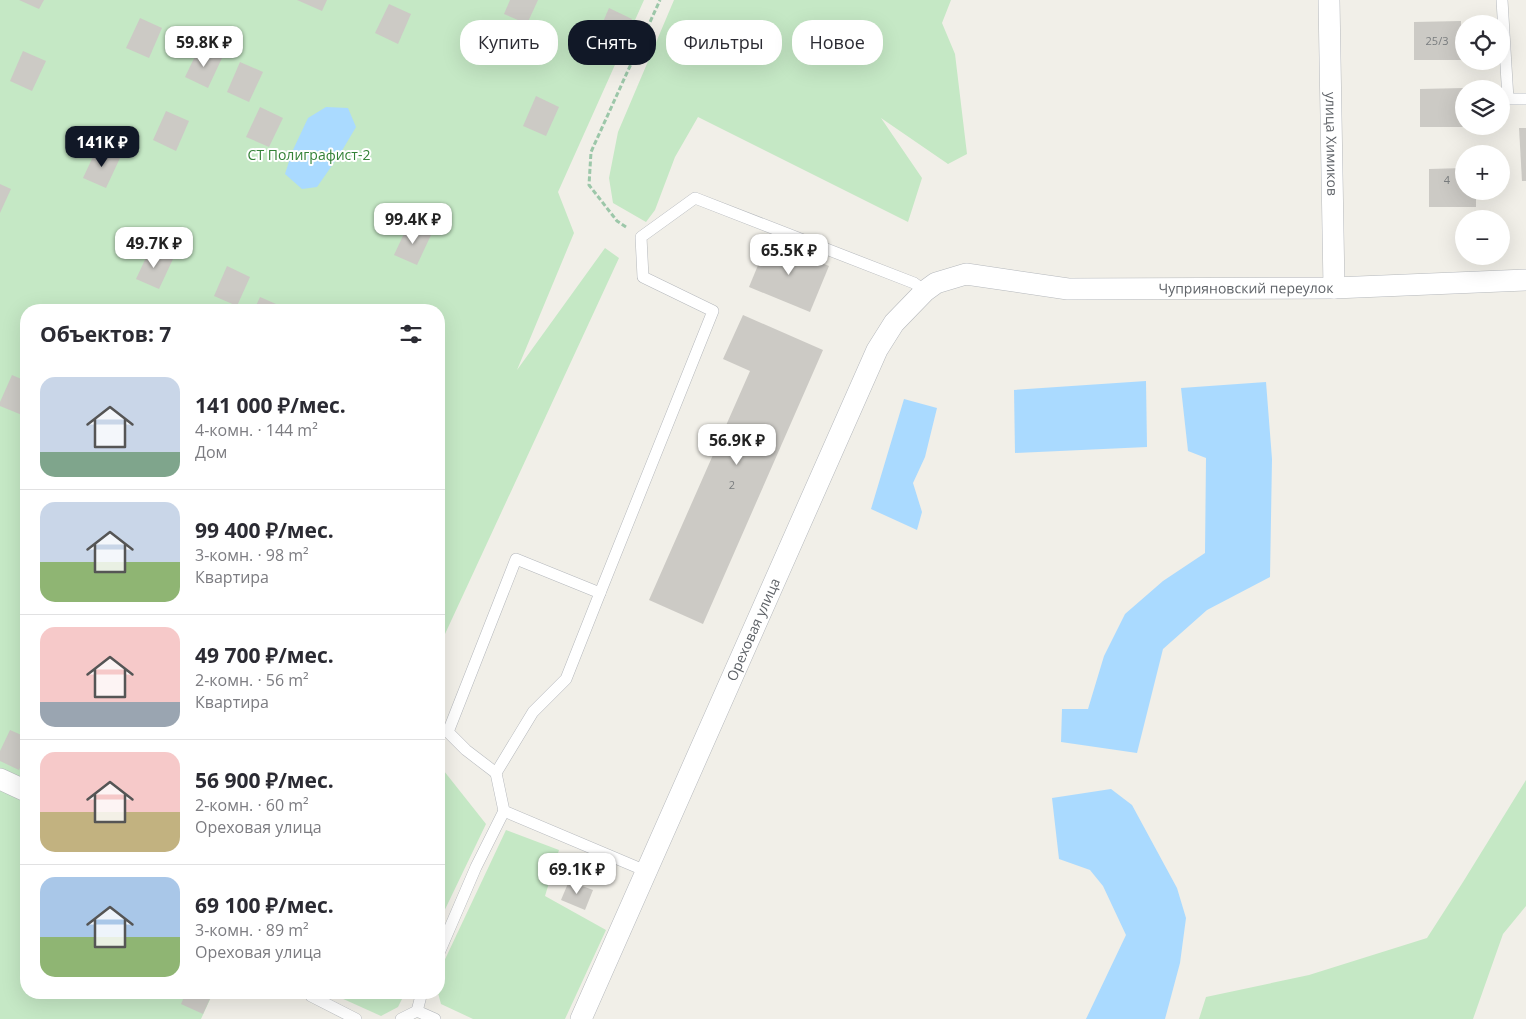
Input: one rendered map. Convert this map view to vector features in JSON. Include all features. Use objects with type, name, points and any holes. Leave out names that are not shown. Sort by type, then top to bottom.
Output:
[{"type":"street","name":"улица Химиков","points":[[1329,0],[1334,288]]},
{"type":"street","name":"Чуприяновский переулок","points":[[966,274],[1068,289],[1334,288],[1526,280]]},
{"type":"street","name":"Ореховая улица","points":[[581,1019],[877,350],[894,323],[924,291],[936,282],[966,274]]},
{"type":"street","points":[[0,779],[20,788]]},
{"type":"lane","points":[[1502,0],[1508,100],[1526,99]]},
{"type":"lane","points":[[496,773],[532,712],[566,679],[713,311],[643,277],[642,237],[695,198],[914,282],[924,291]]},
{"type":"lane","points":[[445,939],[476,867],[504,811],[496,773],[466,750],[448,732],[516,559],[600,593]]},
{"type":"lane","points":[[504,811],[646,871]]},
{"type":"lane","points":[[317,999],[356,1019]]},
{"type":"lane","points":[[417,1012],[420,999]]},
{"type":"lane","points":[[401,1019],[417,1012],[435,1019]]},
{"type":"path","points":[[642,237],[617,221],[589,185],[591,152],[660,0]]},
{"type":"green space","name":"СТ Полиграфист-2","points":[[0,0],[644,0],[635,20],[568,20],[568,65],[615,65],[558,192],[574,233],[517,370],[605,248],[619,258],[445,634],[445,304],[20,304],[20,999],[210,999],[201,1019],[0,1019]]},
{"type":"green space","points":[[674,0],[951,0],[942,23],[955,54],[967,154],[948,164],[881,118],[922,178],[908,222],[698,117],[675,157],[655,210],[646,222],[613,203],[609,178],[618,132],[646,65],[656,65],[656,42]]},
{"type":"green space","points":[[445,772],[486,824],[445,909]]},
{"type":"green space","points":[[1526,780],[1526,906],[1503,934],[1473,1019],[1199,1019],[1206,997],[1309,975],[1427,938]]},
{"type":"green space","points":[[506,830],[559,850],[545,896],[606,930],[565,1019],[473,1019],[441,1004],[440,999],[445,999],[445,959]]},
{"type":"green space","points":[[343,999],[402,999],[398,1007],[381,1016]]},
{"type":"water","points":[[326,107],[348,108],[356,127],[317,187],[302,189],[285,174],[292,152],[308,118]]},
{"type":"water","points":[[1146,381],[1147,447],[1015,453],[1014,390]]},
{"type":"water","points":[[1266,382],[1272,459],[1270,577],[1207,610],[1163,649],[1137,753],[1061,742],[1062,709],[1088,709],[1104,656],[1125,614],[1163,581],[1205,553],[1206,458],[1188,451],[1181,388]]},
{"type":"water","points":[[904,399],[937,408],[925,457],[913,483],[922,512],[917,530],[871,509]]},
{"type":"water","points":[[1111,789],[1132,805],[1177,888],[1186,918],[1180,963],[1165,1019],[1086,1019],[1126,935],[1103,886],[1090,870],[1059,859],[1052,798]]},
{"type":"building","points":[[19,0],[44,0],[39,9]]},
{"type":"building","points":[[297,0],[327,0],[322,11]]},
{"type":"building","points":[[510,0],[538,0],[529,20],[518,20],[504,14]]},
{"type":"building","points":[[389,4],[411,14],[398,44],[375,33]]},
{"type":"building","points":[[609,8],[632,19],[632,20],[604,20]]},
{"type":"building","points":[[140,18],[162,28],[149,58],[126,48]]},
{"type":"building","points":[[1455,21],[1455,60],[1414,60],[1414,22]]},
{"type":"building","points":[[199,48],[222,58],[208,88],[185,77]]},
{"type":"building","points":[[23,51],[46,61],[32,91],[10,81]]},
{"type":"building","points":[[240,62],[263,72],[249,102],[227,92]]},
{"type":"building","points":[[1455,88],[1455,127],[1420,127],[1420,89]]},
{"type":"building","points":[[536,96],[559,107],[546,136],[523,126]]},
{"type":"building","points":[[260,107],[283,118],[269,147],[246,137]]},
{"type":"building","points":[[166,111],[189,121],[176,151],[153,140]]},
{"type":"building","points":[[1519,128],[1526,128],[1526,181],[1522,181]]},
{"type":"building","points":[[97,148],[120,158],[106,188],[83,178]]},
{"type":"building","points":[[1455,168],[1455,200],[1476,200],[1476,207],[1429,207],[1429,169]]},
{"type":"building","points":[[0,184],[11,189],[0,213]]},
{"type":"building","points":[[408,225],[431,235],[417,265],[394,255]]},
{"type":"building","points":[[768,241],[829,266],[810,312],[749,287]]},
{"type":"building","points":[[150,249],[173,259],[159,289],[136,279]]},
{"type":"building","points":[[227,266],[250,277],[238,304],[232,304],[214,296]]},
{"type":"building","points":[[260,297],[276,304],[257,304]]},
{"type":"building","points":[[743,315],[823,350],[703,624],[649,600],[750,371],[723,359]]},
{"type":"building","points":[[12,375],[20,378],[20,414],[0,406]]},
{"type":"building","points":[[10,730],[20,734],[19,770],[0,761],[0,751]]},
{"type":"building","points":[[569,881],[593,890],[585,910],[561,900]]},
{"type":"building","points":[[183,999],[210,999],[203,1014],[181,1004]]}]
